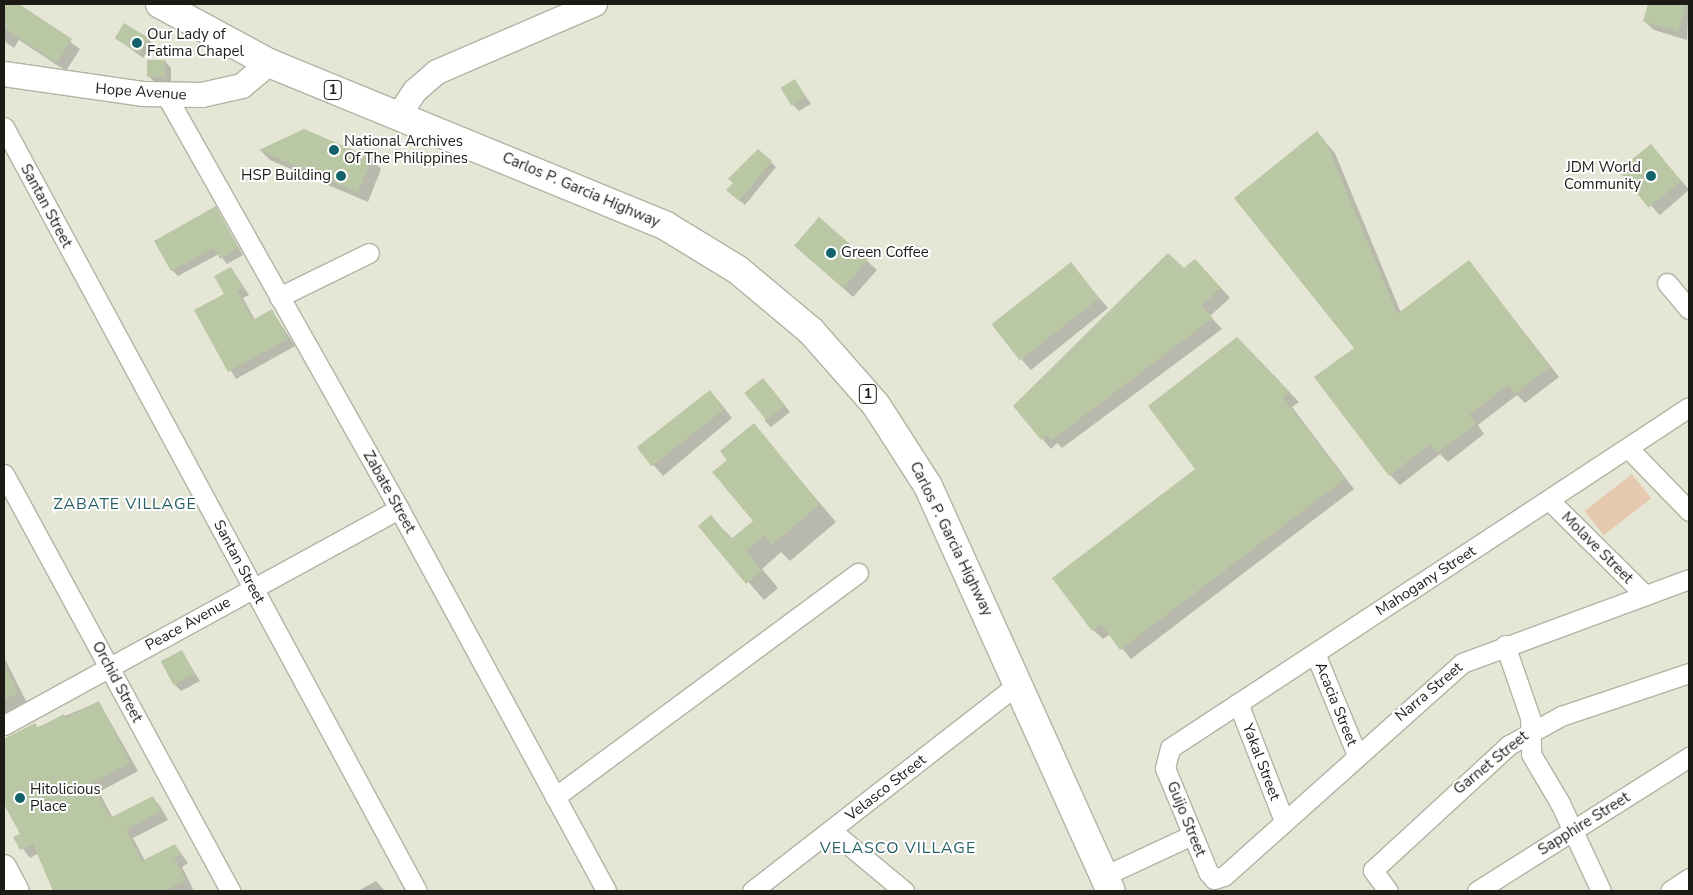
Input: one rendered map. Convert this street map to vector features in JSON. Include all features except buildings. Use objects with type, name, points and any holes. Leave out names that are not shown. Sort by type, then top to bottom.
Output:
[{"type":"highway","name":"Carlos P. Garcia Highway","points":[[160,4],[269,63],[398,117],[580,187],[666,226],[738,270],[811,331],[876,405],[924,478],[1019,683],[1107,884]]},
{"type":"main road","points":[[398,117],[414,91],[437,72],[595,4]]},
{"type":"main road","name":"Hope Avenue","points":[[4,74],[166,95],[233,90],[269,63]]},
{"type":"main road","points":[[4,867],[17,891]]},
{"type":"street","name":"Zabate Street","points":[[166,95],[399,509],[606,891]]},
{"type":"street","name":"Santan Street","points":[[4,127],[417,891]]},
{"type":"street","points":[[280,297],[370,253]]},
{"type":"street","points":[[1667,283],[1689,309]]},
{"type":"street","name":"Mahogany Street","points":[[1165,756],[1174,744],[1550,501],[1689,407]]},
{"type":"street","points":[[1628,448],[1689,510]]},
{"type":"street","name":"Orchid Street","points":[[4,474],[230,891]]},
{"type":"street","name":"Molave Street","points":[[1550,501],[1645,595]]},
{"type":"street","name":"Peace Avenue","points":[[4,725],[399,509]]},
{"type":"street","points":[[555,796],[858,573]]},
{"type":"street","name":"Narra Street","points":[[1214,879],[1284,821],[1449,672],[1473,656],[1689,579]]},
{"type":"street","points":[[1505,645],[1527,705],[1531,754],[1601,891]]},
{"type":"street","name":"Acacia Street","points":[[1315,653],[1357,755]]},
{"type":"street","name":"Garnet Street","points":[[1388,891],[1373,870],[1450,797],[1530,731],[1561,716],[1689,673]]},
{"type":"street","name":"Velasco Street","points":[[752,891],[832,831],[1019,683]]},
{"type":"street","name":"Yakal Street","points":[[1238,703],[1284,821]]},
{"type":"street","name":"Guijo Street","points":[[1165,756],[1167,774],[1192,835],[1214,879]]},
{"type":"street","name":"Sapphire Street","points":[[1477,891],[1689,757]]},
{"type":"street","points":[[832,831],[904,891]]},
{"type":"street","points":[[1107,884],[1192,835]]},
{"type":"street","points":[[1670,891],[1689,878]]},
{"type":"shaded area","points":[[1632,474],[1651,498],[1604,535],[1585,511]]},
{"type":"place","name":"Our Lady of Fatima Chapel","points":[[137,43]]},
{"type":"place","name":"National Archives Of The Philippines","points":[[334,150]]},
{"type":"place","name":"HSP Building","points":[[341,176]]},
{"type":"place","name":"JDM World Community","points":[[1651,176]]},
{"type":"place","name":"Green Coffee","points":[[831,253]]},
{"type":"place","name":"Hitolicious Place","points":[[20,798]]},
{"type":"district","name":"ZABATE VILLAGE","points":[[125,504]]},
{"type":"district","name":"VELASCO VILLAGE","points":[[898,848]]}]
